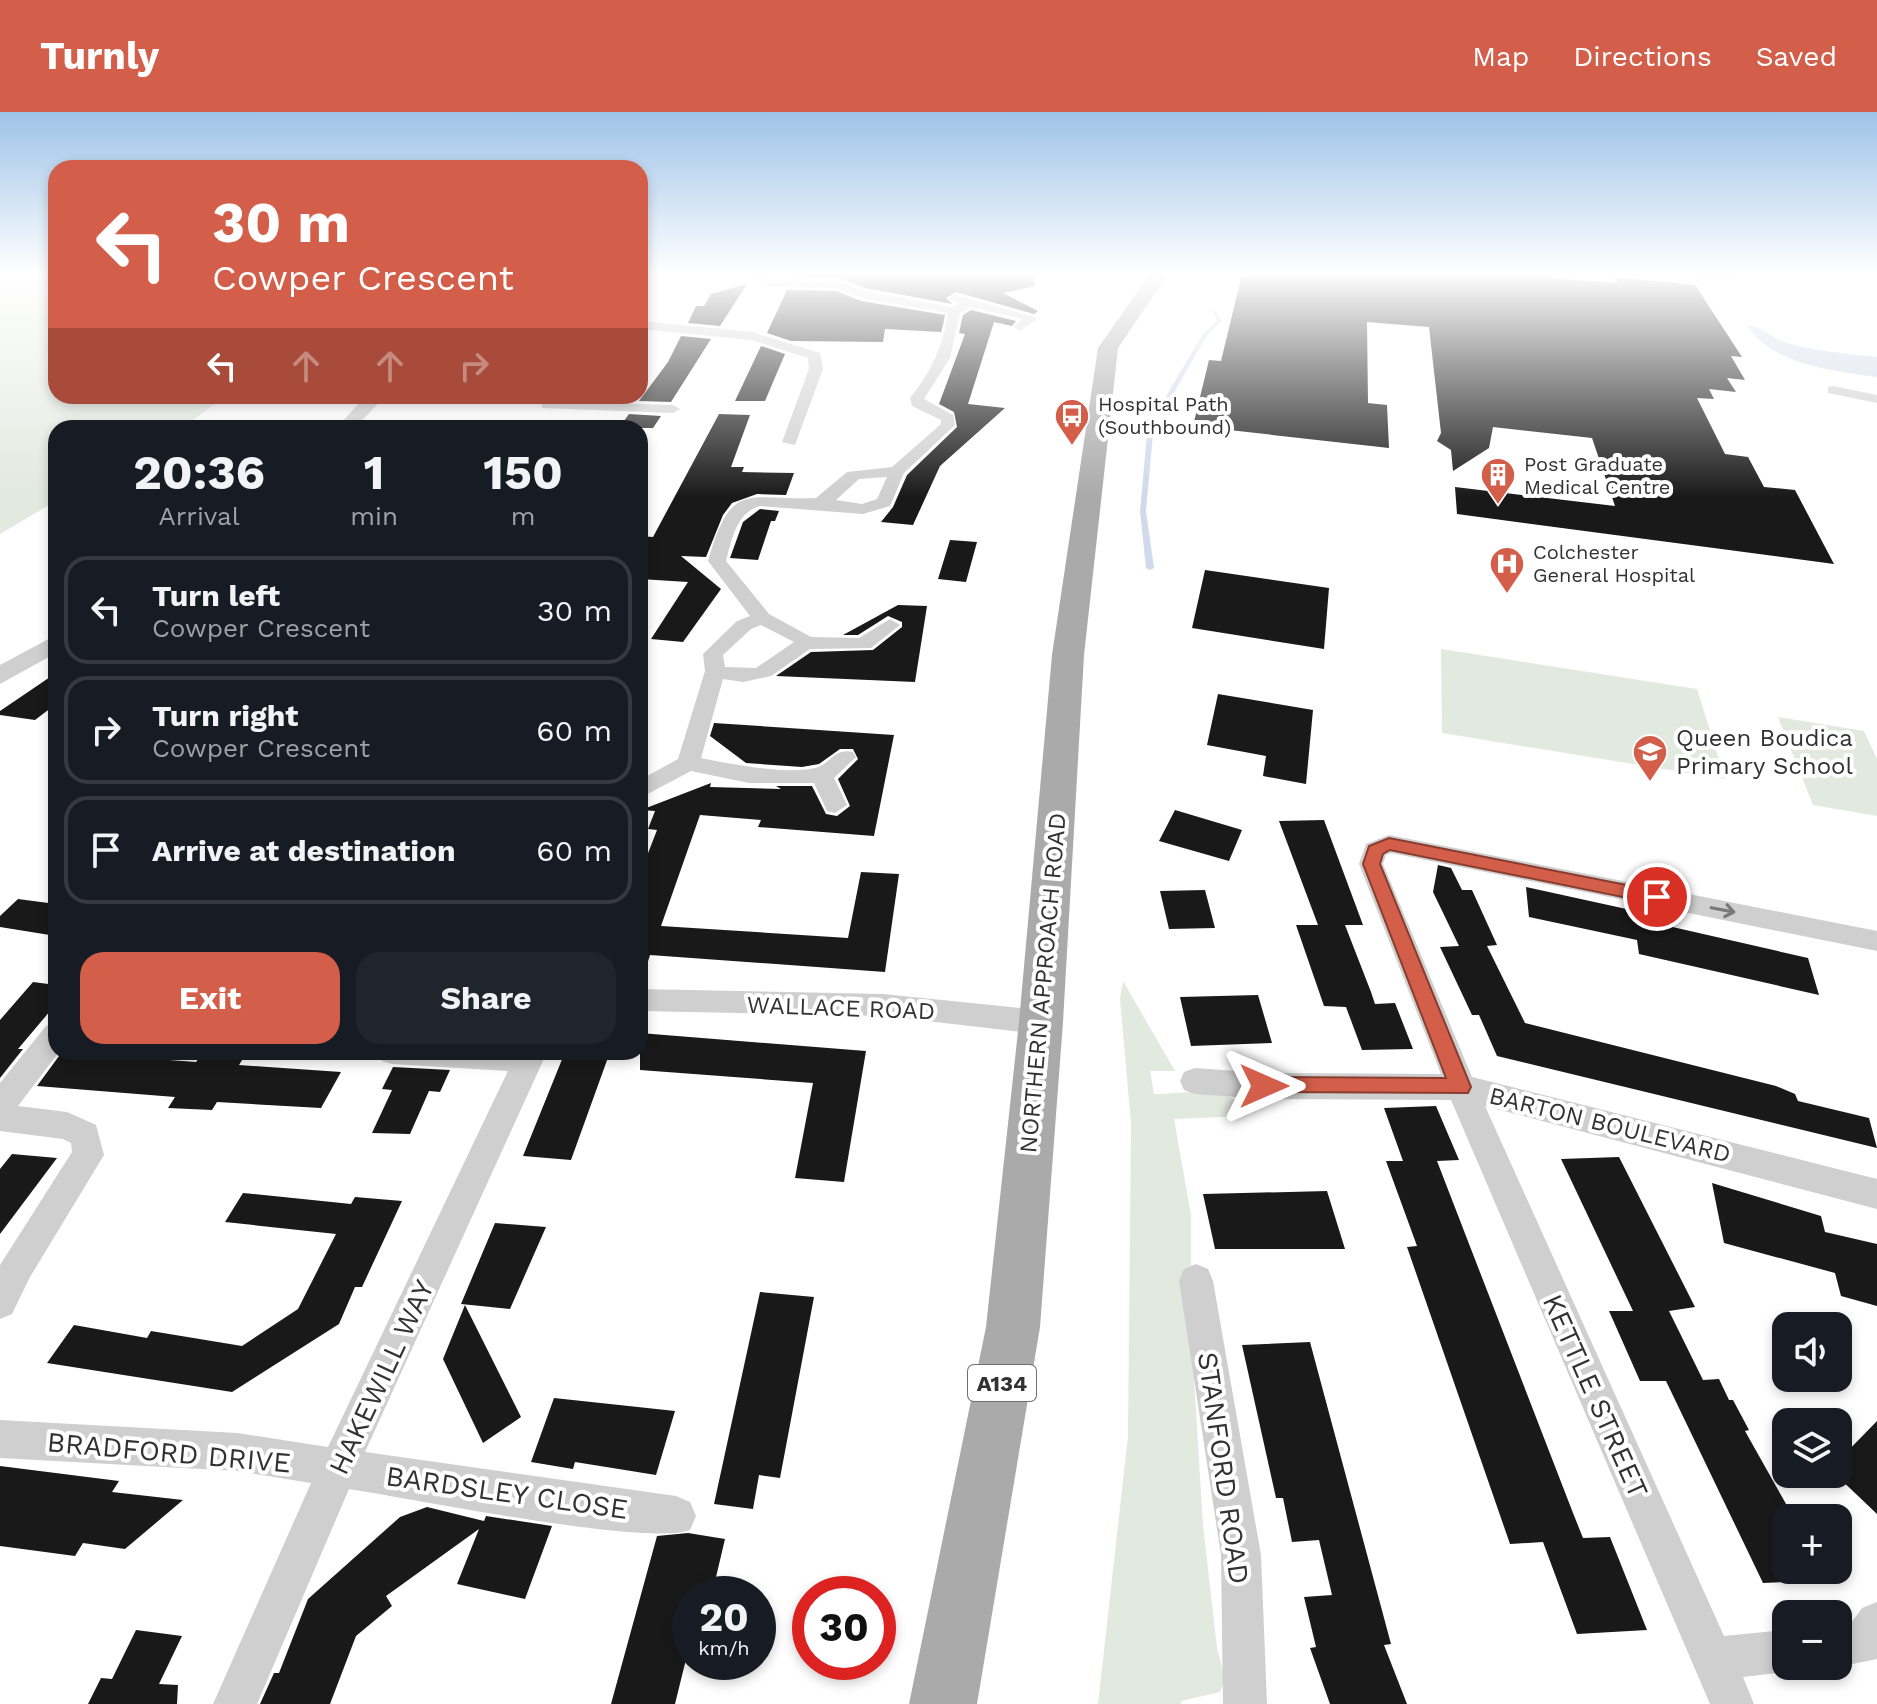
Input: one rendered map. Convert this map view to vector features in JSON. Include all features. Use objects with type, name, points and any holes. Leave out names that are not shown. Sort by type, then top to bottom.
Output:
[{"type":"main road","name":"NORTHERN APPROACH ROAD","points":[[943,1704],[1013,1327],[1041,1022],[1068,655],[1108,348]]},
{"type":"street","points":[[790,442],[816,369],[815,356],[801,348]]},
{"type":"street","points":[[805,643],[800,636],[762,618],[717,561],[739,508],[748,501],[765,498],[863,509],[875,506],[889,495],[897,471],[948,425],[948,418],[917,403],[917,398],[930,386],[946,348]]},
{"type":"street","points":[[1833,390],[1877,399]]},
{"type":"street","points":[[353,420],[368,404]]},
{"type":"street","points":[[547,405],[569,404]]},
{"type":"street","points":[[630,404],[673,409]]},
{"type":"street","points":[[817,503],[836,493],[841,484],[854,475],[897,471]]},
{"type":"street","points":[[688,763],[715,671],[713,654],[744,625],[762,618]]},
{"type":"street","points":[[715,671],[738,678],[757,675],[771,670],[805,643],[864,644],[890,625]]},
{"type":"street","points":[[0,676],[48,647]]},
{"type":"street","points":[[648,786],[688,763],[749,775],[822,776],[845,757]]},
{"type":"street","points":[[822,776],[835,805]]},
{"type":"street","name":"KETTLE STREET","points":[[1732,1704],[1461,1087],[1371,864],[1375,850],[1389,844],[1877,941]]},
{"type":"street","name":"WALLACE ROAD","points":[[648,1000],[883,1005],[1041,1022]]},
{"type":"street","points":[[0,1106],[48,1044]]},
{"type":"street","name":"HAKEWILL WAY","points":[[235,1704],[338,1468],[528,1060]]},
{"type":"street","name":"BARTON BOULEVARD","points":[[1195,1081],[1264,1086],[1461,1087],[1877,1194]]},
{"type":"street","points":[[0,1117],[67,1126],[85,1135],[88,1155],[18,1265],[0,1302]]},
{"type":"street","name":"STANFORD ROAD","points":[[1196,1281],[1241,1555],[1245,1704]]},
{"type":"street","name":"BRADFORD DRIVE","points":[[0,1439],[237,1452],[338,1468]]},
{"type":"street","name":"BARDSLEY CLOSE","points":[[338,1468],[593,1507],[676,1516]]},
{"type":"street","points":[[1852,1644],[1863,1643],[1877,1623]]},
{"type":"street","points":[[1712,1659],[1772,1653]]},
{"type":"shaded area","points":[[0,348],[48,348],[48,404],[215,404],[193,420],[48,420],[48,506],[0,534]]},
{"type":"shaded area","points":[[1441,649],[1697,689],[1725,779],[1442,733]]},
{"type":"shaded area","points":[[1778,717],[1864,731],[1877,759],[1877,816],[1813,805]]},
{"type":"shaded area","points":[[1123,981],[1175,1071],[1150,1071],[1154,1094],[1220,1094],[1241,1105],[1247,1116],[1174,1119],[1191,1215],[1191,1331],[1203,1525],[1217,1648],[1225,1678],[1220,1692],[1181,1701],[1181,1704],[1098,1704],[1128,1436],[1131,1123],[1120,999]]},
{"type":"water","points":[[1811,348],[1877,357],[1877,377],[1806,364],[1772,349]]},
{"type":"building","points":[[675,348],[705,348],[671,402],[648,401],[648,389]]},
{"type":"building","points":[[760,348],[785,354],[765,401],[735,401]]},
{"type":"building","points":[[960,348],[986,348],[968,404],[1005,408],[940,466],[913,525],[881,522],[893,507],[907,475],[957,427],[954,412],[939,404]]},
{"type":"building","points":[[1224,348],[1367,348],[1368,403],[1387,405],[1389,448],[1193,426],[1209,360],[1221,361]]},
{"type":"building","points":[[1431,348],[1736,348],[1742,357],[1731,356],[1745,380],[1727,378],[1736,392],[1709,389],[1714,399],[1697,398],[1725,454],[1748,457],[1764,487],[1795,490],[1834,564],[1457,514],[1455,487],[1615,506],[1592,438],[1493,427],[1489,448],[1453,471],[1451,450],[1437,441],[1441,433]]},
{"type":"building","points":[[629,414],[661,416],[653,428],[648,428],[648,420],[625,420]]},
{"type":"building","points":[[719,414],[750,415],[731,467],[744,467],[742,472],[794,473],[786,495],[757,494],[732,503],[723,515],[706,557],[681,556],[721,589],[683,642],[651,639],[688,582],[648,580],[648,537],[653,537]]},
{"type":"building","points":[[760,509],[779,511],[775,521],[771,521],[758,560],[730,558],[743,522]]},
{"type":"building","points":[[950,540],[977,542],[966,582],[938,579]]},
{"type":"building","points":[[1205,570],[1329,588],[1324,649],[1192,628]]},
{"type":"building","points":[[898,605],[927,606],[915,682],[776,676],[811,652],[873,650],[902,627],[902,622],[888,616],[858,635],[843,635]]},
{"type":"building","points":[[48,678],[48,710],[35,720],[0,715],[0,711]]},
{"type":"building","points":[[1218,694],[1313,710],[1306,784],[1263,776],[1266,756],[1207,745]]},
{"type":"building","points":[[714,723],[894,735],[874,836],[758,827],[761,820],[700,815],[661,926],[848,938],[861,872],[899,874],[885,972],[650,955],[648,961],[648,853],[657,830],[648,829],[655,811],[648,810],[648,807],[711,783],[710,787],[781,789],[776,786],[812,786],[826,814],[837,816],[850,806],[838,779],[858,759],[853,749],[840,749],[819,764],[802,767],[746,763],[710,736]]},
{"type":"building","points":[[1175,810],[1242,830],[1229,861],[1159,841]]},
{"type":"building","points":[[1324,820],[1363,925],[1345,925],[1375,1004],[1395,1003],[1413,1049],[1362,1050],[1346,1007],[1324,1006],[1296,925],[1318,925],[1279,821]]},
{"type":"building","points":[[1438,865],[1451,868],[1462,890],[1472,890],[1497,945],[1487,946],[1525,1023],[1776,1086],[1795,1094],[1798,1101],[1869,1118],[1877,1148],[1497,1056],[1479,1015],[1472,1015],[1440,947],[1459,946],[1433,892]]},
{"type":"building","points":[[1526,887],[1631,910],[1633,918],[1808,958],[1819,995],[1639,954],[1637,940],[1529,917]]},
{"type":"building","points":[[1205,890],[1215,928],[1169,929],[1160,891]]},
{"type":"building","points":[[18,899],[48,903],[48,935],[0,927],[0,916]]},
{"type":"building","points":[[33,982],[48,984],[48,1013],[18,1049],[23,1049],[0,1078],[0,1020]]},
{"type":"building","points":[[1258,995],[1272,1043],[1191,1046],[1180,997]]},
{"type":"building","points":[[648,1034],[866,1051],[844,1182],[795,1178],[813,1083],[640,1070],[640,1060],[648,1060]]},
{"type":"building","points":[[56,1060],[242,1060],[239,1065],[341,1072],[321,1108],[217,1102],[212,1110],[168,1108],[175,1097],[37,1086]]},
{"type":"building","points":[[562,1060],[607,1060],[571,1160],[523,1156]]},
{"type":"building","points":[[393,1067],[450,1070],[440,1092],[429,1091],[410,1134],[372,1133],[392,1090],[382,1089]]},
{"type":"building","points":[[1436,1106],[1459,1160],[1437,1161],[1583,1538],[1610,1537],[1647,1630],[1577,1634],[1543,1542],[1510,1544],[1407,1247],[1417,1246],[1386,1161],[1403,1161],[1384,1108]]},
{"type":"building","points":[[12,1154],[57,1158],[0,1234],[0,1169]]},
{"type":"building","points":[[1619,1157],[1695,1307],[1669,1311],[1703,1380],[1719,1379],[1729,1400],[1733,1400],[1749,1430],[1745,1431],[1772,1479],[1772,1488],[1777,1488],[1786,1504],[1772,1504],[1772,1583],[1763,1583],[1666,1381],[1640,1381],[1609,1311],[1633,1311],[1561,1159]]},
{"type":"building","points":[[1712,1183],[1821,1216],[1825,1232],[1877,1244],[1877,1306],[1841,1296],[1835,1273],[1724,1243]]},
{"type":"building","points":[[1327,1191],[1345,1249],[1215,1249],[1203,1194]]},
{"type":"building","points":[[243,1193],[351,1204],[355,1197],[402,1201],[362,1287],[355,1287],[339,1324],[232,1392],[47,1363],[74,1325],[147,1338],[151,1331],[242,1346],[298,1309],[336,1234],[225,1222]]},
{"type":"building","points":[[495,1223],[546,1227],[510,1309],[461,1304]]},
{"type":"building","points":[[760,1292],[814,1297],[780,1478],[759,1475],[753,1509],[714,1504]]},
{"type":"building","points":[[465,1305],[521,1417],[483,1443],[443,1359]]},
{"type":"building","points":[[1310,1342],[1391,1644],[1384,1645],[1407,1704],[1330,1704],[1310,1648],[1316,1647],[1304,1597],[1332,1595],[1319,1540],[1292,1542],[1283,1498],[1276,1498],[1242,1345]]},
{"type":"building","points":[[554,1398],[675,1411],[656,1475],[575,1462],[573,1469],[531,1462]]},
{"type":"building","points":[[1877,1421],[1877,1514],[1850,1488],[1852,1447]]},
{"type":"building","points":[[0,1466],[119,1481],[112,1492],[183,1500],[125,1549],[83,1543],[75,1556],[0,1546]]},
{"type":"building","points":[[427,1507],[484,1521],[486,1516],[552,1526],[525,1599],[457,1584],[479,1529],[386,1596],[392,1606],[356,1636],[330,1704],[260,1704],[274,1673],[279,1673],[308,1599],[400,1517]]},
{"type":"building","points":[[688,1533],[725,1539],[716,1576],[672,1576],[672,1680],[681,1680],[675,1704],[611,1704],[657,1536]]},
{"type":"building","points":[[136,1630],[182,1636],[159,1684],[178,1685],[177,1704],[88,1704],[101,1678],[112,1679]]},
{"type":"waterway","points":[[1165,403],[1197,348]]},
{"type":"waterway","points":[[1150,434],[1143,511],[1150,568]]},
{"type":"place","name":"Hospital Path (Southbound)","points":[[1072,447]]},
{"type":"place","name":"Post Graduate Medical Centre","points":[[1498,506]]},
{"type":"place","name":"Colchester General Hospital","points":[[1507,595]]},
{"type":"place","name":"Queen Boudica Primary School","points":[[1650,783]]},
{"type":"route","points":[[1264,1086],[1461,1087],[1371,864],[1375,850],[1389,844],[1657,897]]}]
